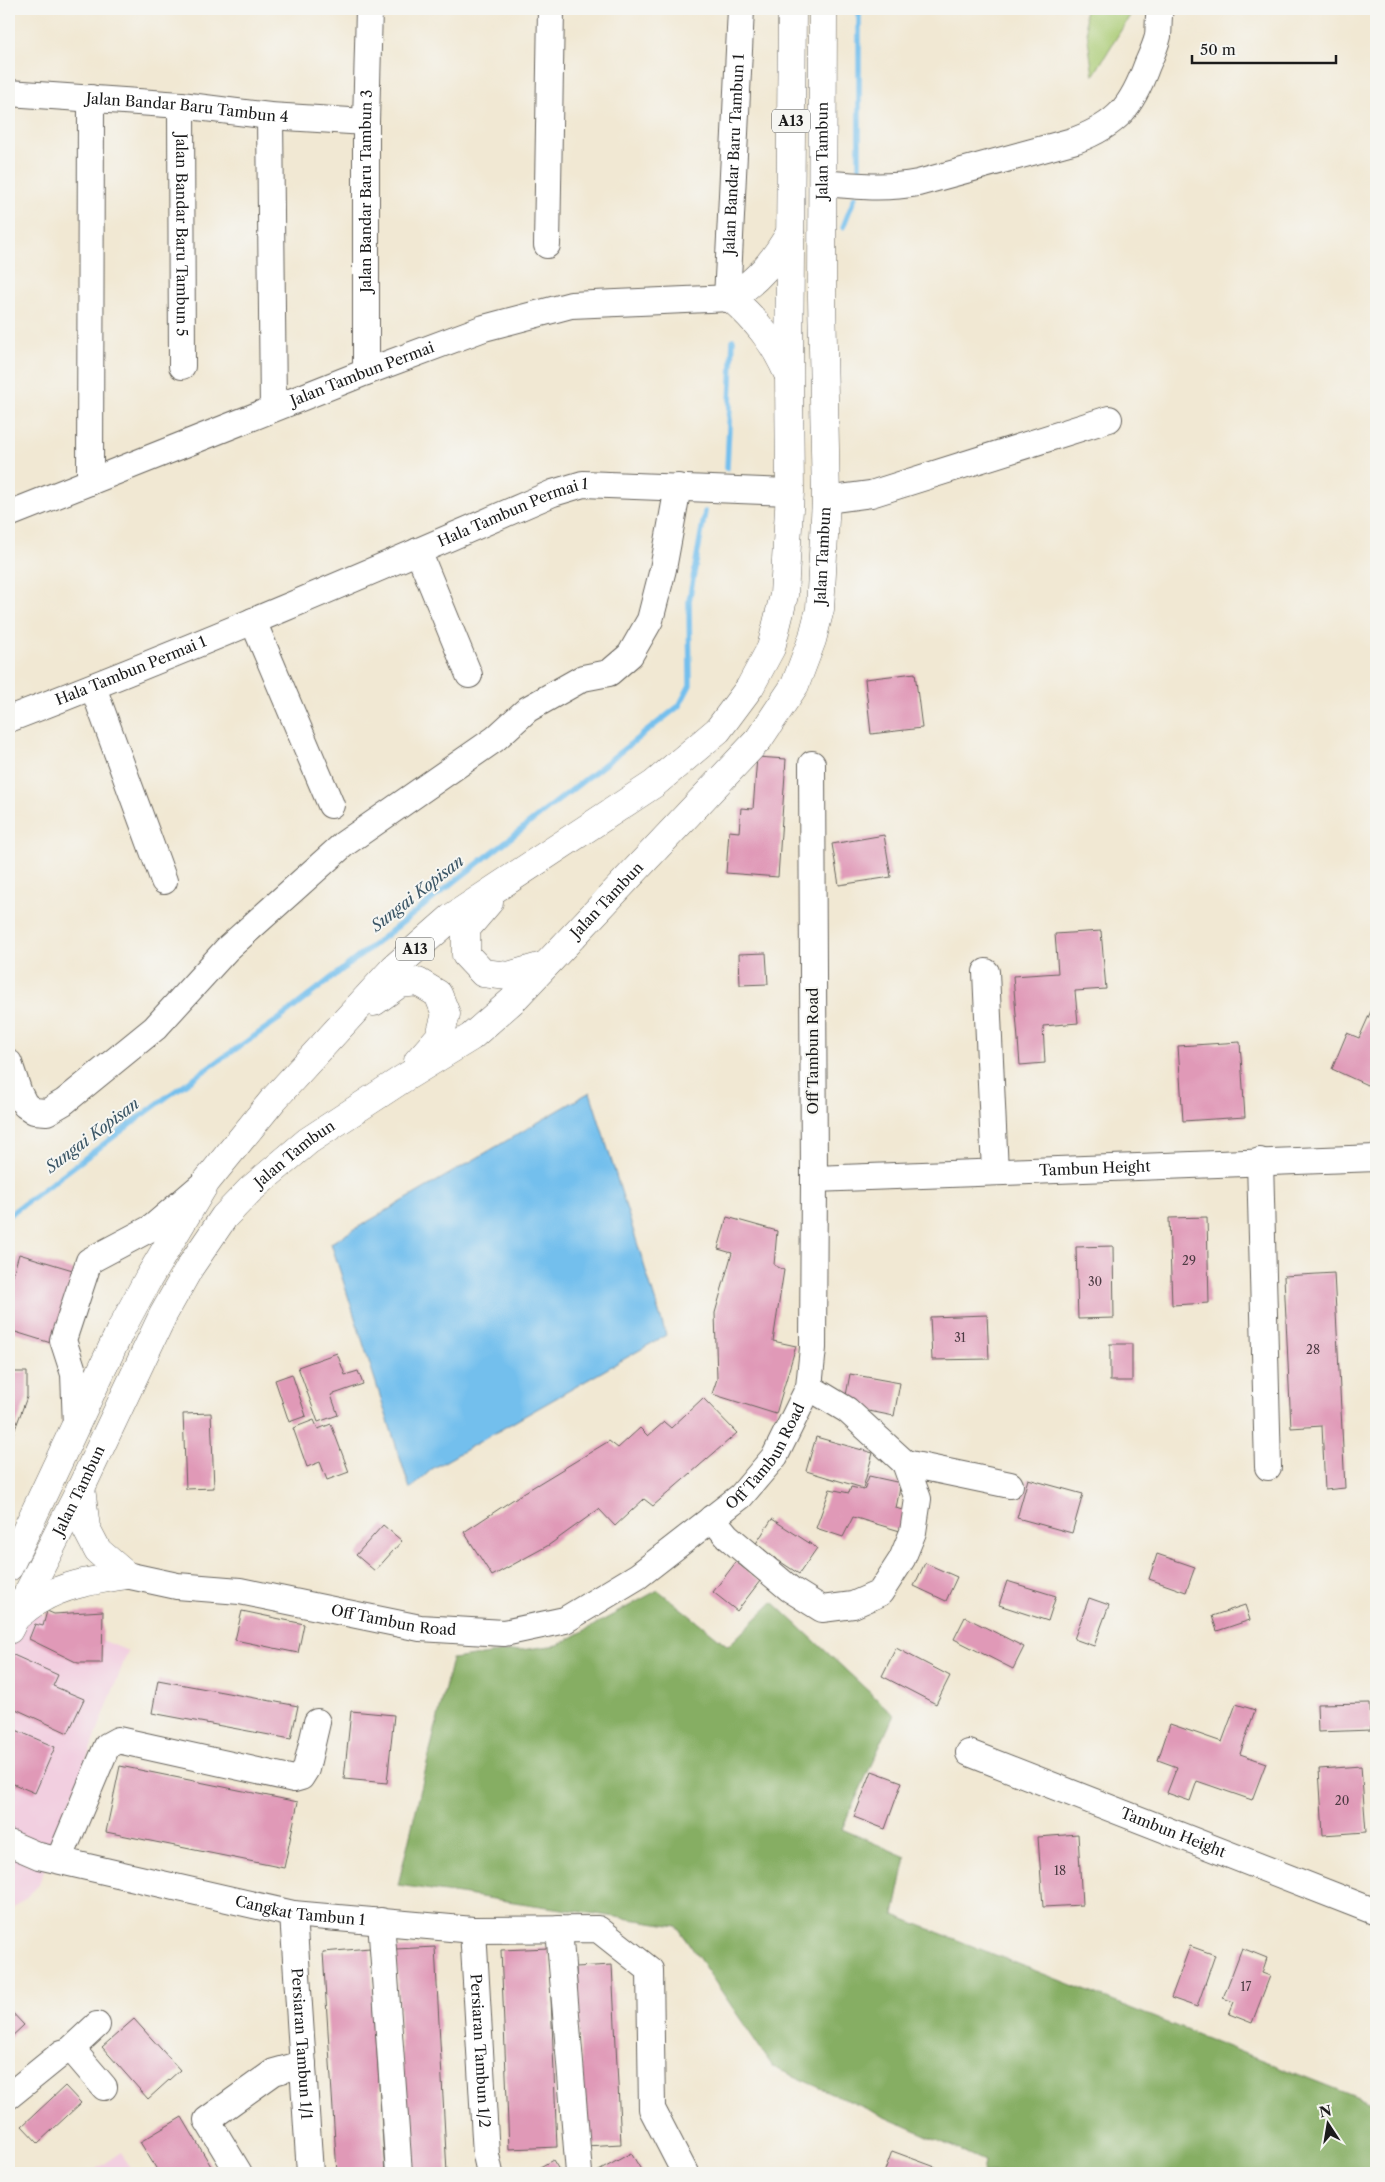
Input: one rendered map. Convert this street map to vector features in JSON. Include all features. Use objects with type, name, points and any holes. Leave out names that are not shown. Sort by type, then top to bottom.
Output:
[{"type":"main road","name":"Jalan Tambun","points":[[9,1567],[120,1330],[148,1279],[206,1182],[273,1100],[394,968],[451,918],[654,784],[718,730],[750,687],[771,648],[784,595],[790,492],[792,9]]},
{"type":"main road","name":"Jalan Tambun","points":[[12,1624],[190,1266],[224,1217],[250,1190],[308,1141],[471,1037],[512,1001],[543,966],[702,802],[759,740],[795,686],[812,640],[820,608],[826,500],[822,183],[823,9]]},
{"type":"main road","points":[[789,376],[778,350],[750,314],[729,298],[753,283],[779,251],[790,232]]},
{"type":"main road","points":[[503,884],[466,929],[466,955],[483,973],[508,976],[543,966]]},
{"type":"main road","points":[[342,1026],[399,984],[418,982],[438,994],[446,1014],[440,1036],[401,1080]]},
{"type":"main road","points":[[81,1488],[86,1528],[98,1551],[126,1575]]},
{"type":"main road","points":[[12,1624],[39,1599],[86,1582],[126,1575]]},
{"type":"street","name":"Jalan Bandar Baru Tambun 3","points":[[366,372],[366,122],[370,9]]},
{"type":"street","points":[[548,245],[551,9]]},
{"type":"street","name":"Jalan Bandar Baru Tambun 1","points":[[729,298],[741,9]]},
{"type":"street","points":[[822,183],[874,188],[918,183],[1076,140],[1096,132],[1114,122],[1131,102],[1158,37],[1160,9]]},
{"type":"street","name":"Jalan Bandar Baru Tambun 4","points":[[9,93],[182,105],[270,116],[366,122]]},
{"type":"street","points":[[90,98],[90,482]]},
{"type":"street","name":"Jalan Bandar Baru Tambun 5","points":[[182,105],[182,366]]},
{"type":"street","points":[[270,116],[273,408]]},
{"type":"street","name":"Jalan Tambun Permai","points":[[9,514],[273,408],[484,328],[571,306],[729,298]]},
{"type":"street","points":[[826,500],[871,494],[1109,419]]},
{"type":"street","name":"Hala Tambun Permai 1","points":[[9,719],[94,687],[253,621],[553,493],[583,484],[790,492]]},
{"type":"street","points":[[9,1063],[25,1105],[34,1111],[47,1112],[64,1102],[155,1028],[227,949],[344,844],[495,739],[528,708],[583,678],[609,673],[630,655],[650,620],[663,569],[678,487]]},
{"type":"street","points":[[418,551],[469,675]]},
{"type":"street","points":[[253,621],[331,805]]},
{"type":"street","points":[[94,687],[164,881]]},
{"type":"street","name":"Off Tambun Road","points":[[126,1575],[178,1586],[240,1591],[420,1628],[504,1633],[565,1620],[638,1576],[742,1496],[775,1456],[809,1387],[813,1348],[812,764]]},
{"type":"street","points":[[986,972],[995,1172]]},
{"type":"street","name":"Tambun Height","points":[[814,1179],[1376,1158]]},
{"type":"street","points":[[1260,1162],[1268,1467]]},
{"type":"street","points":[[76,1426],[74,1374],[63,1340],[89,1261],[154,1227],[206,1182]]},
{"type":"street","points":[[712,1518],[726,1536],[790,1589],[822,1609],[852,1605],[880,1593],[902,1559],[913,1532],[918,1499],[905,1463],[847,1410],[809,1387]]},
{"type":"street","points":[[905,1463],[1010,1485]]},
{"type":"street","points":[[59,1860],[107,1746],[118,1740],[294,1778],[301,1777],[306,1769],[317,1722]]},
{"type":"street","name":"Tambun Height","points":[[969,1753],[1376,1912]]},
{"type":"street","name":"Cangkat Tambun 1","points":[[9,1844],[39,1856],[293,1914],[473,1930],[598,1930],[650,1970],[652,2109],[685,2173]]},
{"type":"street","name":"Persiaran Tambun 1/1","points":[[293,1914],[310,2173]]},
{"type":"street","points":[[381,1921],[398,2173]]},
{"type":"street","points":[[559,1929],[579,2173]]},
{"type":"street","name":"Persiaran Tambun 1/2","points":[[473,1930],[486,2155],[490,2173]]},
{"type":"street","points":[[10,2093],[62,2053],[69,2051],[97,2025]]},
{"type":"street","points":[[69,2051],[75,2054],[104,2087]]},
{"type":"street","points":[[238,2173],[207,2120],[274,2072],[303,2064]]},
{"type":"shaded area","points":[[9,1601],[128,1651],[38,1886],[9,1913]]},
{"type":"shaded area","points":[[121,2152],[133,2173],[90,2173]]},
{"type":"green space","points":[[1084,9],[1134,9],[1093,76]]},
{"type":"green space","points":[[658,1590],[728,1646],[773,1602],[894,1715],[842,1829],[906,1857],[894,1915],[1376,2105],[1376,2173],[982,2173],[984,2161],[773,2067],[677,1926],[398,1885],[452,1659],[558,1645]]},
{"type":"water","points":[[590,1092],[666,1335],[432,1469],[410,1489],[331,1243]]},
{"type":"building","points":[[915,673],[922,728],[871,734],[865,679]]},
{"type":"building","points":[[757,757],[786,759],[778,877],[726,873],[729,831],[739,832],[741,808],[753,809]]},
{"type":"building","points":[[884,835],[891,877],[839,885],[832,844]]},
{"type":"building","points":[[1101,931],[1106,989],[1075,991],[1078,1023],[1043,1026],[1045,1063],[1020,1065],[1013,976],[1058,973],[1055,934]]},
{"type":"building","points":[[766,953],[768,984],[740,985],[739,954]]},
{"type":"building","points":[[1371,1011],[1376,1014],[1376,1089],[1332,1069],[1347,1033],[1359,1038]]},
{"type":"building","points":[[1240,1042],[1245,1117],[1183,1121],[1178,1046]]},
{"type":"building","points":[[727,1217],[777,1231],[774,1265],[784,1270],[773,1341],[796,1346],[776,1414],[712,1394],[717,1379],[715,1313],[732,1253],[718,1249]]},
{"type":"building","points":[[1207,1217],[1209,1303],[1172,1305],[1169,1218]]},
{"type":"building","points":[[1113,1246],[1114,1318],[1078,1319],[1076,1247]]},
{"type":"building","points":[[19,1254],[76,1271],[54,1344],[9,1330],[9,1288]]},
{"type":"building","points":[[1334,1273],[1345,1488],[1325,1490],[1322,1426],[1291,1428],[1284,1276]]},
{"type":"building","points":[[987,1315],[989,1359],[932,1360],[930,1317]]},
{"type":"building","points":[[1110,1344],[1132,1344],[1132,1381],[1110,1381]]},
{"type":"building","points":[[337,1353],[345,1375],[358,1371],[363,1384],[331,1395],[338,1415],[318,1422],[298,1367]]},
{"type":"building","points":[[9,1372],[27,1372],[27,1397],[9,1445]]},
{"type":"building","points":[[292,1374],[306,1416],[289,1422],[275,1380]]},
{"type":"building","points":[[850,1374],[900,1383],[894,1416],[844,1406]]},
{"type":"building","points":[[703,1398],[737,1433],[653,1506],[644,1499],[615,1526],[599,1509],[549,1545],[492,1576],[464,1532],[520,1495],[609,1441],[618,1448],[640,1428],[648,1436],[664,1422],[671,1428]]},
{"type":"building","points":[[211,1413],[214,1488],[186,1489],[183,1414]]},
{"type":"building","points":[[314,1420],[318,1429],[331,1424],[349,1472],[327,1480],[320,1462],[307,1467],[293,1428]]},
{"type":"building","points":[[816,1437],[873,1453],[863,1488],[806,1471]]},
{"type":"building","points":[[869,1476],[901,1483],[896,1508],[905,1511],[900,1531],[853,1517],[843,1537],[816,1528],[830,1489],[849,1493],[851,1487],[864,1490]]},
{"type":"building","points":[[1028,1479],[1083,1494],[1072,1533],[1017,1518]]},
{"type":"building","points":[[772,1519],[817,1548],[799,1574],[755,1545]]},
{"type":"building","points":[[383,1525],[402,1541],[375,1571],[356,1555]]},
{"type":"building","points":[[1157,1554],[1195,1567],[1186,1592],[1149,1579]]},
{"type":"building","points":[[736,1562],[760,1581],[737,1611],[713,1592]]},
{"type":"building","points":[[925,1563],[957,1577],[946,1601],[914,1586]]},
{"type":"building","points":[[1007,1581],[1056,1596],[1048,1621],[999,1605]]},
{"type":"building","points":[[1089,1598],[1109,1605],[1094,1646],[1074,1639]]},
{"type":"building","points":[[1245,1605],[1250,1620],[1217,1631],[1212,1616]]},
{"type":"building","points":[[47,1611],[54,1614],[103,1611],[102,1663],[78,1663],[29,1639],[35,1624],[43,1626]]},
{"type":"building","points":[[242,1611],[304,1624],[298,1653],[235,1640]]},
{"type":"building","points":[[965,1617],[1024,1647],[1013,1669],[954,1639]]},
{"type":"building","points":[[896,1648],[950,1676],[936,1704],[882,1676]]},
{"type":"building","points":[[9,1653],[58,1675],[53,1686],[84,1699],[68,1733],[9,1706]]},
{"type":"building","points":[[158,1680],[298,1706],[291,1739],[152,1713]]},
{"type":"building","points":[[1370,1703],[1371,1730],[1318,1732],[1317,1704]]},
{"type":"building","points":[[1236,1704],[1255,1710],[1240,1754],[1266,1763],[1252,1800],[1197,1781],[1190,1801],[1167,1793],[1177,1767],[1158,1760],[1170,1724],[1222,1742]]},
{"type":"building","points":[[351,1711],[394,1715],[387,1783],[344,1779]]},
{"type":"building","points":[[9,1727],[55,1747],[35,1793],[9,1782]]},
{"type":"building","points":[[120,1766],[298,1802],[284,1868],[106,1832]]},
{"type":"building","points":[[1361,1766],[1366,1832],[1323,1835],[1319,1769]]},
{"type":"building","points":[[872,1771],[902,1782],[885,1829],[854,1817]]},
{"type":"building","points":[[1078,1834],[1082,1905],[1043,1907],[1038,1837]]},
{"type":"building","points":[[1190,1946],[1215,1955],[1197,2007],[1171,1998]]},
{"type":"building","points":[[435,1947],[447,2173],[408,2173],[396,1949]]},
{"type":"building","points":[[370,1948],[385,2173],[337,2173],[323,1952]]},
{"type":"building","points":[[549,1948],[557,2147],[509,2149],[501,1950]]},
{"type":"building","points":[[1242,1948],[1267,1958],[1262,1973],[1270,1976],[1252,2023],[1229,2014],[1234,2002],[1223,1998]]},
{"type":"building","points":[[612,1965],[621,2144],[585,2146],[576,1967]]},
{"type":"building","points":[[9,2009],[24,2025],[9,2039]]},
{"type":"building","points":[[134,2019],[180,2070],[148,2099],[102,2047]]},
{"type":"building","points":[[65,2086],[81,2103],[38,2143],[22,2126]]},
{"type":"building","points":[[182,2117],[215,2173],[159,2173],[140,2142]]},
{"type":"building","points":[[892,2151],[938,2168],[937,2173],[884,2173]]},
{"type":"building","points":[[631,2153],[643,2173],[595,2173]]},
{"type":"building","points":[[553,2160],[561,2173],[529,2173]]},
{"type":"waterway","points":[[859,9],[859,167]]},
{"type":"waterway","points":[[843,227],[855,197]]},
{"type":"waterway","points":[[727,468],[733,340]]},
{"type":"waterway","name":"Sungai Kopisan","points":[[9,1215],[168,1096],[279,1019],[679,706],[690,685],[689,601],[705,512]]}]
